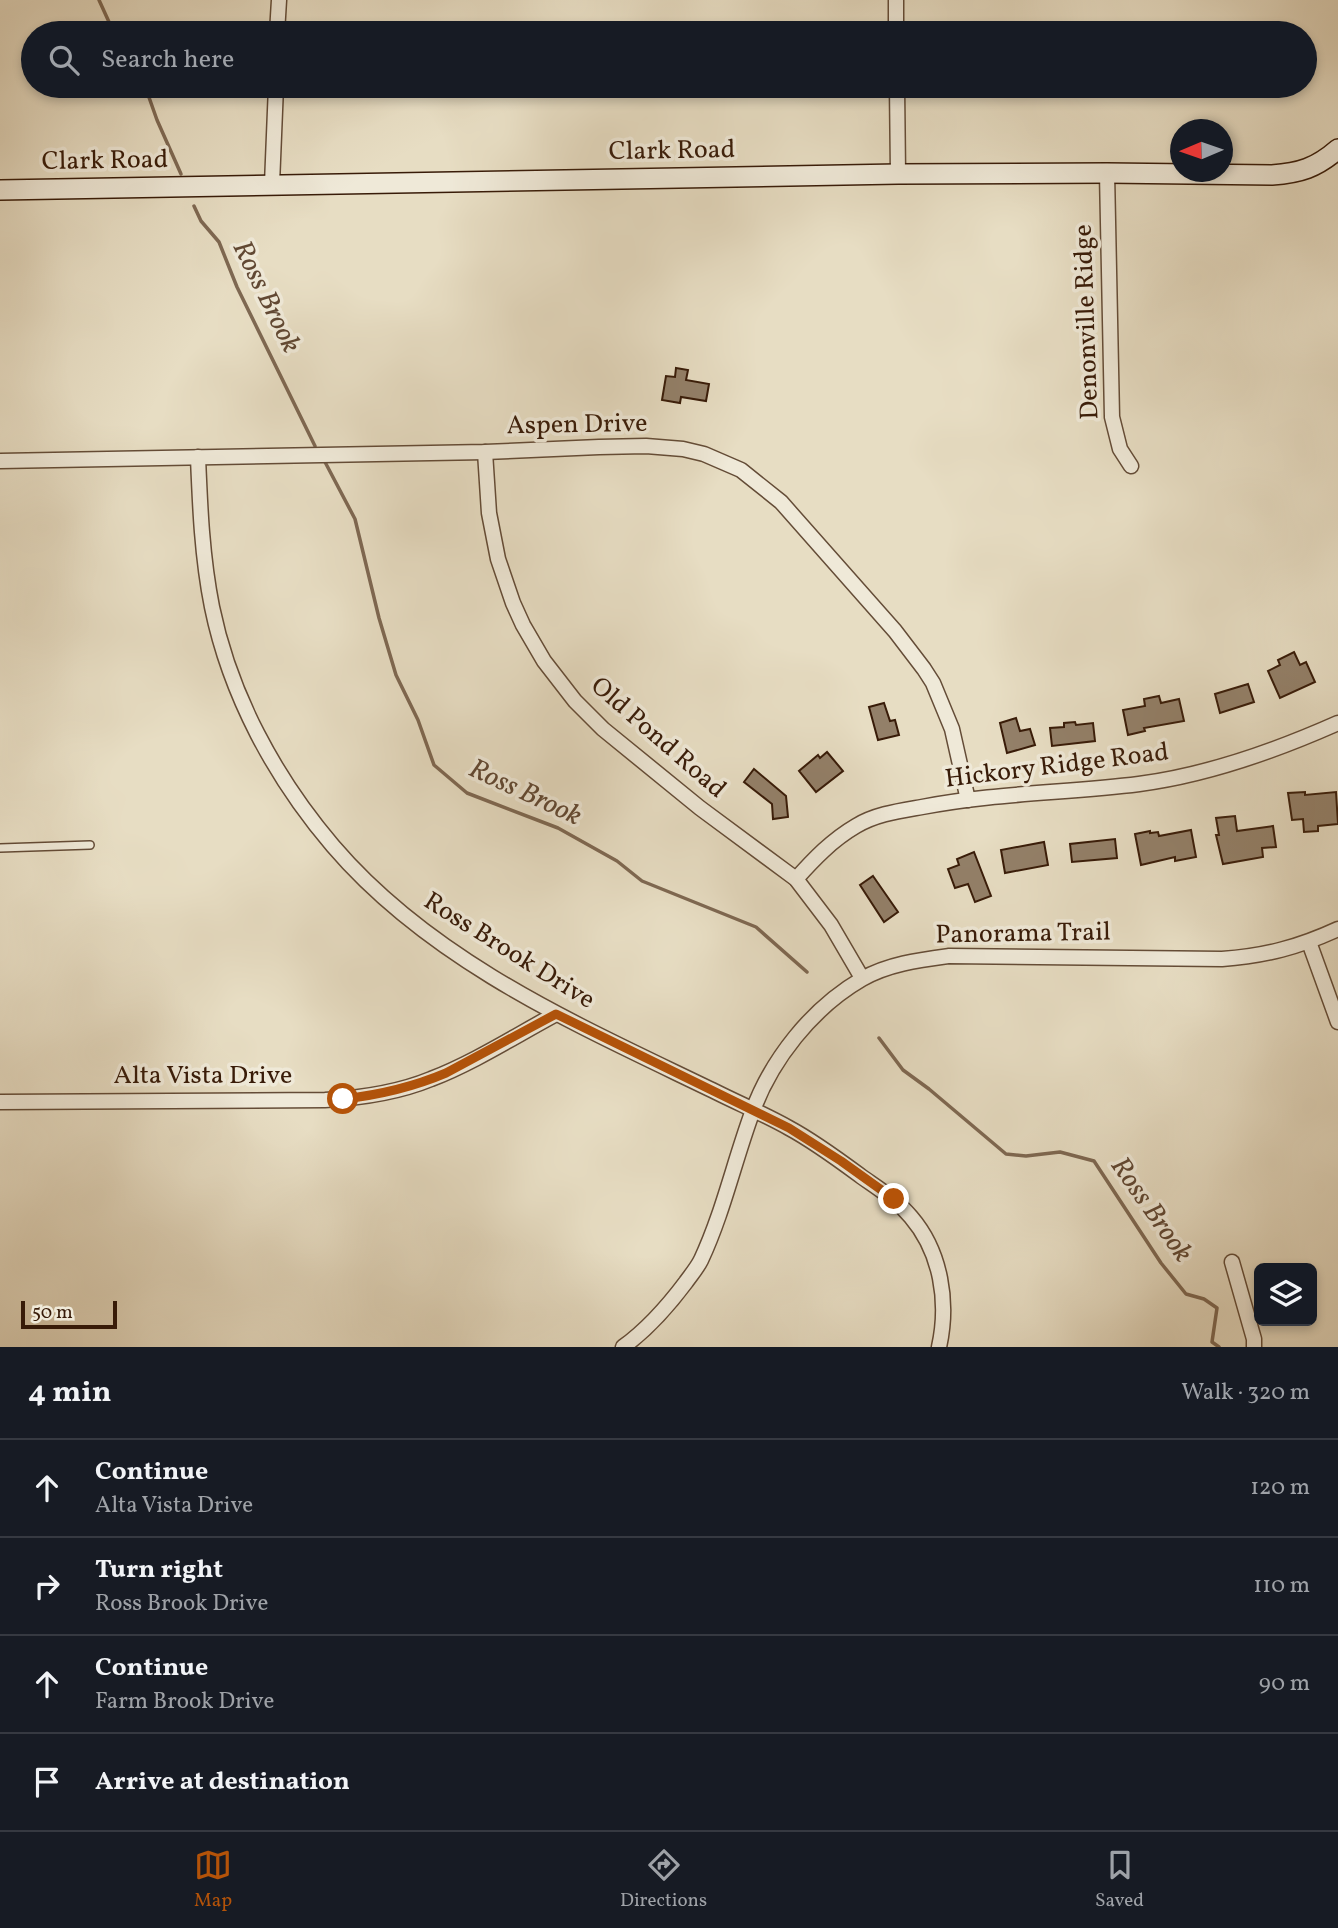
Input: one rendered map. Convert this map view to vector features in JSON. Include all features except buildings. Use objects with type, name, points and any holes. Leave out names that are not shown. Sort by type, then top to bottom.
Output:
[{"type":"street","points":[[278,21],[279,0]]},
{"type":"street","points":[[896,0],[896,21]]},
{"type":"street","points":[[272,184],[276,98]]},
{"type":"street","points":[[897,98],[898,174]]},
{"type":"street","name":"Clark Road","points":[[0,190],[898,174],[1272,175],[1292,174],[1310,168],[1338,149]]},
{"type":"street","name":"Denonville Ridge","points":[[1107,173],[1112,417],[1120,449],[1131,466]]},
{"type":"street","name":"Aspen Drive","points":[[0,461],[485,452],[646,446],[704,454],[741,470],[781,502],[895,631],[924,669],[933,683],[952,729],[968,800]]},
{"type":"street","name":"Old Pond Road","points":[[485,452],[489,513],[504,581],[528,635],[559,682],[603,729],[700,808],[796,879],[831,925],[862,978]]},
{"type":"street","name":"Ross Brook Drive","points":[[198,457],[203,543],[212,608],[220,640],[247,712],[263,745],[305,811],[333,846],[384,898],[420,928],[462,957],[556,1014],[789,1128],[894,1199],[912,1217],[927,1241],[937,1266],[943,1290],[943,1332],[939,1347]]},
{"type":"street","name":"Hickory Ridge Road","points":[[796,879],[821,851],[857,825],[892,812],[968,800],[1115,786],[1182,776],[1259,754],[1338,723]]},
{"type":"street","name":"Panorama Trail","points":[[623,1347],[656,1318],[700,1262],[719,1215],[753,1110],[787,1048],[830,1003],[862,978],[913,961],[949,956],[1222,959],[1259,955],[1309,942],[1338,929]]},
{"type":"street","points":[[1309,942],[1338,1022]]},
{"type":"street","name":"Alta Vista Drive","points":[[0,1102],[325,1100],[363,1097],[408,1087],[446,1073],[556,1014]]},
{"type":"street","points":[[1232,1262],[1254,1347]]},
{"type":"lane","points":[[0,848],[90,845]]},
{"type":"waterway","name":"Ross Brook","points":[[99,0],[109,21]]},
{"type":"waterway","name":"Ross Brook","points":[[149,98],[181,174]]},
{"type":"waterway","name":"Ross Brook","points":[[194,206],[201,221],[219,242],[237,287],[315,446]]},
{"type":"waterway","name":"Ross Brook","points":[[325,462],[355,519],[396,675],[418,720],[434,765],[467,793],[558,828],[617,861],[642,881],[756,927],[807,972]]},
{"type":"waterway","name":"Ross Brook","points":[[879,1038],[903,1070],[1006,1154],[1026,1156],[1060,1152],[1094,1161],[1161,1263],[1186,1294],[1204,1299],[1217,1308],[1212,1342],[1219,1347]]},
{"type":"route","points":[[343,1099],[383,1094],[429,1080],[556,1014],[789,1128],[894,1199]]}]
